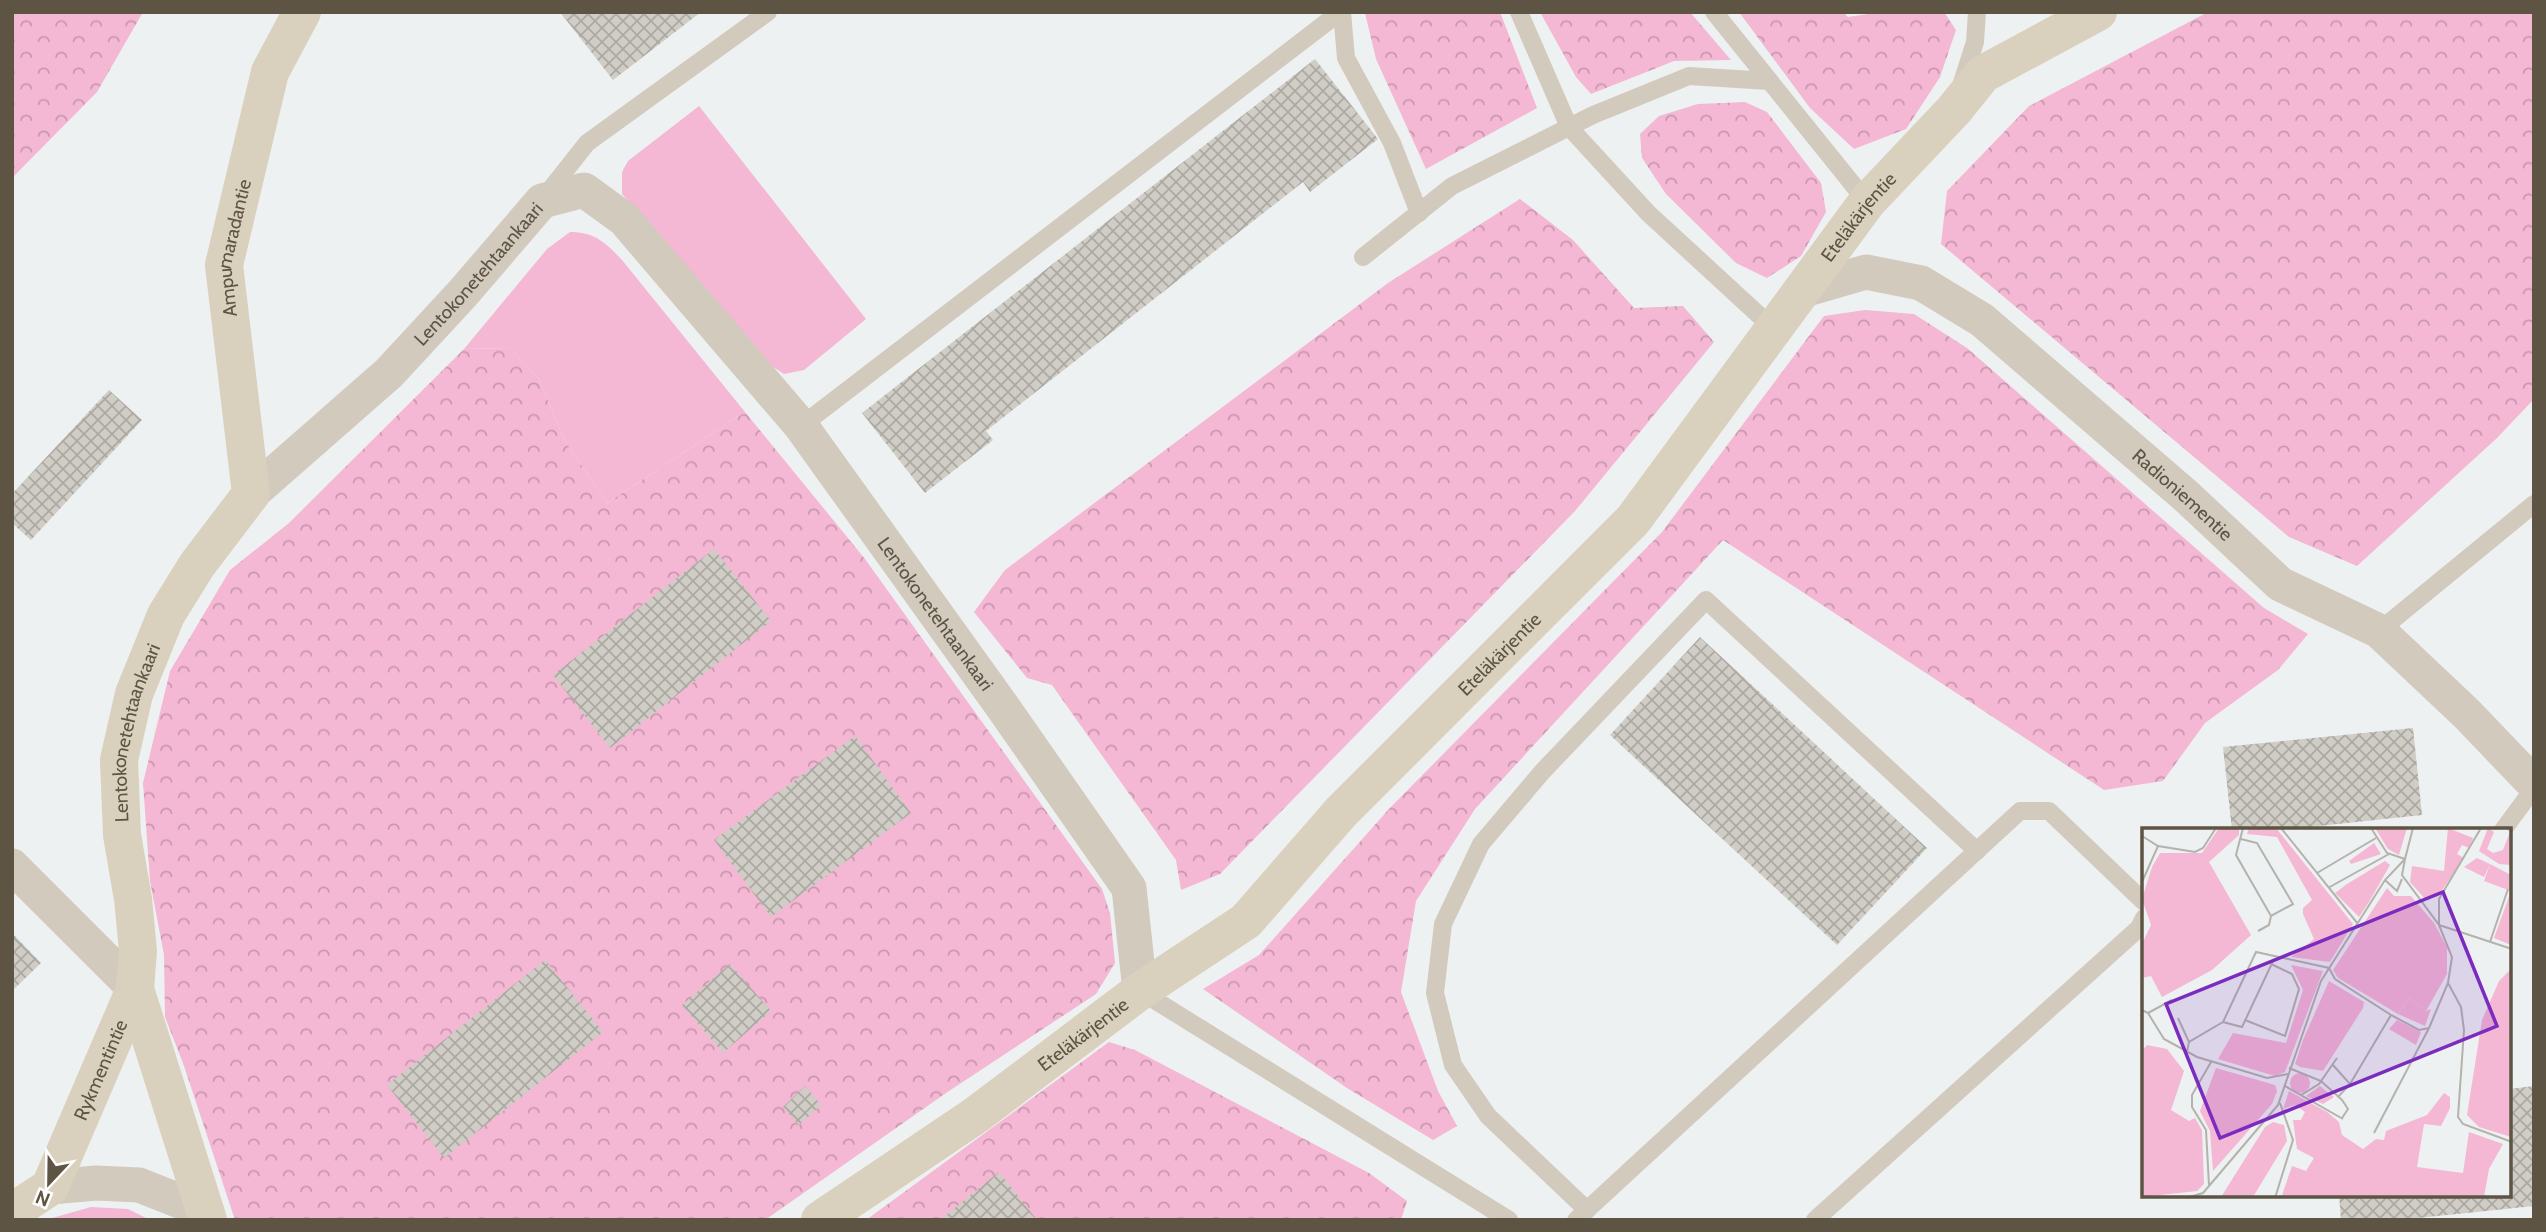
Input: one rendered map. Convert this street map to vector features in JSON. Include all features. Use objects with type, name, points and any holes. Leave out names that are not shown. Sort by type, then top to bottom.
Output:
[{"type":"street","name":"Ampumaradantie","points":[[251,494],[224,265],[270,72],[302,12]]},
{"type":"street","name":"Eteläkärjentie","points":[[820,1220],[976,1115],[1140,991],[1246,921],[1341,812],[1633,520],[1867,202],[1954,110],[1983,74],[2098,12]]},
{"type":"street","name":"Lentokonetehtaankaari","points":[[207,1216],[135,989],[138,951],[122,835],[119,760],[134,694],[166,615],[197,565],[251,494],[389,373],[463,293],[542,201],[584,190],[624,219],[802,426],[1129,888],[1140,991]]},
{"type":"street","name":"Radioniementie","points":[[1804,290],[1866,272],[1922,283],[1982,320],[2186,496],[2280,584],[2379,631],[2467,714],[2534,786]]},
{"type":"street","points":[[12,866],[135,989]]},
{"type":"street","name":"Rykmentintie","points":[[50,1187],[135,989]]},
{"type":"street","points":[[12,1212],[50,1187],[96,1183],[139,1185],[207,1216]]},
{"type":"lane","points":[[542,201],[587,143],[768,12]]},
{"type":"lane","points":[[1341,12],[1346,58],[1392,144],[1419,213]]},
{"type":"lane","points":[[802,426],[1341,12]]},
{"type":"lane","points":[[1519,12],[1569,127],[1647,213],[1775,330]]},
{"type":"lane","points":[[1714,12],[1867,202]]},
{"type":"lane","points":[[1954,110],[1975,42],[1977,12]]},
{"type":"lane","points":[[1363,257],[1452,186],[1593,115],[1689,76],[1769,81]]},
{"type":"lane","points":[[2379,631],[2534,504]]},
{"type":"lane","points":[[1977,851],[1706,600],[1542,772],[1481,844],[1443,924],[1436,993],[1452,1065],[1488,1116],[1581,1215],[1977,851],[2020,811],[2049,811],[2142,900]]},
{"type":"lane","points":[[2504,828],[2534,786]]},
{"type":"lane","points":[[1815,1220],[2139,928],[2142,922]]},
{"type":"lane","points":[[1140,991],[1509,1220]]},
{"type":"green space","points":[[12,12],[143,12],[97,92],[12,178]]},
{"type":"green space","points":[[1500,12],[1537,108],[1426,169],[1376,59],[1365,13]]},
{"type":"green space","points":[[1540,12],[1690,12],[1731,60],[1674,61],[1591,94],[1576,77]]},
{"type":"green space","points":[[1739,12],[1843,12],[1848,17],[1882,12],[1944,12],[1956,30],[1940,77],[1906,129],[1854,149],[1810,108]]},
{"type":"green space","points":[[2208,12],[2534,12],[2534,399],[2497,438],[2357,566],[2289,537],[1941,244],[1947,191],[2029,106]]},
{"type":"green space","points":[[1745,102],[1767,112],[1821,183],[1826,212],[1801,256],[1767,278],[1736,263],[1666,194],[1642,158],[1640,134],[1659,116],[1698,104]]},
{"type":"green space","points":[[699,106],[866,319],[804,370],[784,374],[769,364],[622,194],[622,172],[628,161]]},
{"type":"green space","points":[[1520,199],[1573,240],[1634,308],[1683,306],[1714,342],[1575,511],[1220,874],[1181,890],[1176,860],[1052,685],[1027,678],[974,612],[1005,570],[1388,283]]},
{"type":"green space","points":[[570,232],[593,236],[622,260],[745,412],[607,503],[565,441],[539,379],[510,348],[464,349],[547,249]]},
{"type":"green space","points":[[1865,310],[1914,314],[1967,348],[2264,608],[2308,634],[2278,670],[2205,723],[2163,781],[2104,790],[1723,540],[1475,809],[1416,901],[1401,992],[1438,1091],[1457,1126],[1433,1140],[1347,1088],[1203,989],[1259,955],[1389,809],[1662,532],[1824,316]]},
{"type":"green space","points":[[510,348],[539,379],[565,441],[607,503],[745,412],[865,559],[1102,889],[1110,913],[1115,963],[1096,994],[946,1093],[765,1220],[235,1220],[165,1017],[164,955],[150,881],[143,783],[170,671],[230,570],[289,523],[464,349]]},
{"type":"green space","points":[[1109,1042],[1135,1050],[1369,1173],[1407,1201],[1401,1220],[866,1220]]},
{"type":"green space","points":[[91,1207],[128,1209],[150,1220],[45,1220]]},
{"type":"building","points":[[560,12],[701,12],[613,80]]},
{"type":"building","points":[[1315,59],[1378,139],[1310,192],[1303,182],[986,431],[993,440],[925,493],[862,413]]},
{"type":"building","points":[[109,390],[142,420],[31,540],[12,523],[12,494]]},
{"type":"building","points":[[714,549],[771,621],[610,748],[553,675]]},
{"type":"building","points":[[1700,637],[1927,848],[1837,945],[1610,735]]},
{"type":"building","points":[[2413,728],[2422,815],[2300,828],[2232,828],[2223,747]]},
{"type":"building","points":[[855,736],[911,813],[771,917],[714,840]]},
{"type":"building","points":[[12,933],[41,963],[12,991]]},
{"type":"building","points":[[545,960],[603,1032],[444,1158],[387,1085]]},
{"type":"building","points":[[730,964],[771,1011],[723,1053],[682,1005]]},
{"type":"building","points":[[805,1086],[821,1105],[799,1125],[783,1107]]},
{"type":"building","points":[[2534,1086],[2534,1206],[2399,1220],[2341,1220],[2339,1197],[2511,1197],[2511,1089]]},
{"type":"building","points":[[999,1172],[1037,1220],[940,1220]]}]
